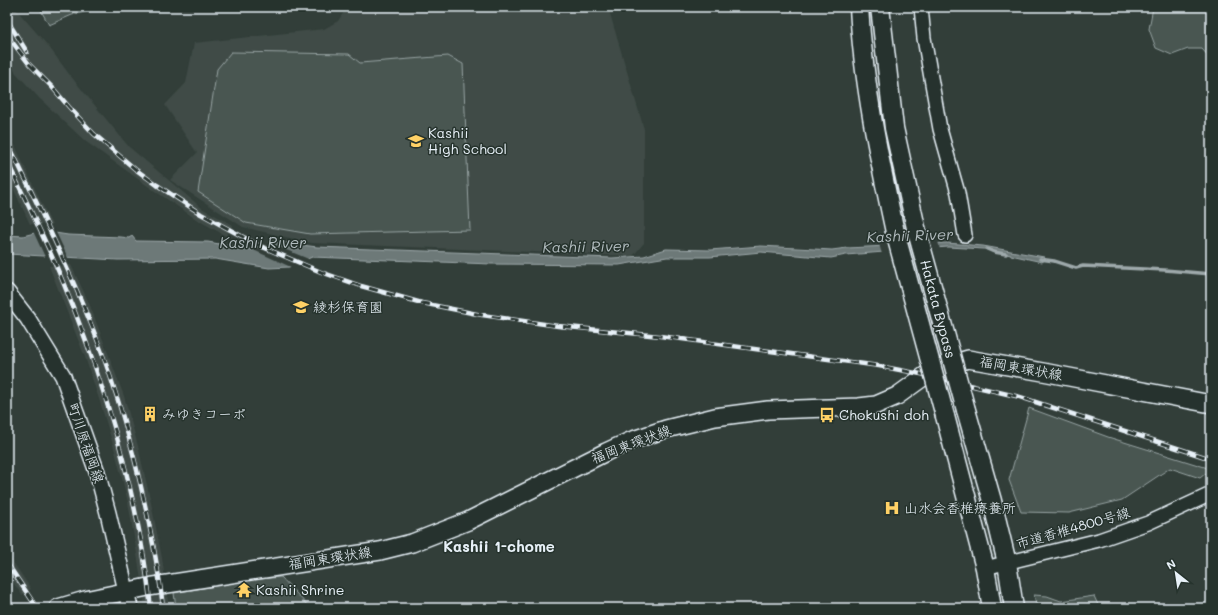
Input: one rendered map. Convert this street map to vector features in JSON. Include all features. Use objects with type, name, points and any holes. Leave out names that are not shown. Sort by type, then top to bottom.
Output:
[{"type":"highway","name":"Hakata Bypass","points":[[859,7],[874,132],[895,232],[985,568],[992,608]]},
{"type":"highway","name":"Hakata Bypass","points":[[880,7],[894,128],[916,228],[992,501],[1007,563],[1014,608]]},
{"type":"main road","name":"町川原福岡線","points":[[7,292],[28,319],[63,376],[97,472],[130,608]]},
{"type":"main road","name":"福岡東環状線","points":[[58,608],[85,600],[127,591],[380,550],[412,543],[468,521],[606,452],[666,429],[715,417],[768,410],[876,405],[897,396],[914,383],[936,370],[968,359],[1211,404]]},
{"type":"street","points":[[921,7],[924,38],[940,129],[958,193],[965,235]]},
{"type":"street","name":"市道香椎4800号線","points":[[985,568],[1100,540],[1148,523],[1211,494]]},
{"type":"shaded area","points":[[7,7],[14,7],[49,47],[69,74],[129,147],[203,209],[233,225],[226,236],[196,219],[85,141],[39,98],[7,62]]},
{"type":"shaded area","points":[[39,7],[106,7],[72,15],[49,25]]},
{"type":"shaded area","name":"Kashii High School","points":[[347,7],[608,7],[644,129],[644,243],[633,256],[312,243],[243,227],[170,180],[197,153],[165,105],[186,83],[194,43],[324,29],[338,21]]},
{"type":"shaded area","points":[[1153,7],[1211,7],[1211,59],[1202,49],[1188,49],[1172,55],[1156,48],[1149,29]]},
{"type":"shaded area","points":[[231,52],[349,54],[360,63],[448,56],[463,64],[470,230],[310,234],[246,223],[198,192],[217,69]]},
{"type":"shaded area","points":[[7,128],[52,225],[30,224],[7,175]]},
{"type":"shaded area","points":[[42,231],[68,235],[129,238],[132,236],[136,241],[208,242],[253,250],[272,241],[317,247],[612,258],[644,256],[666,249],[710,250],[761,246],[832,250],[947,243],[983,246],[1044,257],[1045,260],[1042,262],[984,249],[948,247],[846,255],[831,258],[761,252],[710,257],[667,257],[619,265],[491,264],[312,257],[289,267],[269,268],[215,259],[118,260],[7,254],[7,235],[23,236]]},
{"type":"shaded area","points":[[71,265],[89,303],[124,396],[138,446],[150,498],[162,558],[169,608],[145,608],[128,502],[115,451],[85,357],[49,266]]},
{"type":"shaded area","points":[[1029,408],[1108,437],[1211,469],[1200,478],[1170,468],[1122,500],[1069,513],[1021,512],[1009,480]]},
{"type":"shaded area","points":[[7,553],[31,589],[22,595],[7,574]]},
{"type":"shaded area","name":"Kashii Shrine","points":[[281,577],[310,608],[176,608],[174,593],[249,580]]},
{"type":"shaded area","points":[[1034,595],[1047,596],[1061,601],[1094,596],[1098,605],[1090,608],[1037,608]]},
{"type":"pier","points":[[42,229],[55,230],[69,260],[45,257],[33,231]]},
{"type":"pier","points":[[938,241],[940,250],[882,254],[879,244]]},
{"type":"pier","points":[[267,242],[311,260],[293,268],[247,247],[253,248]]},
{"type":"waterway","name":"Kashii River","points":[[987,249],[1006,254]]},
{"type":"waterway","name":"Kashii River","points":[[1040,259],[1054,261],[1076,268],[1083,266],[1211,274]]},
{"type":"railway","points":[[7,20],[27,52]]},
{"type":"railway","points":[[7,35],[29,64],[52,87],[94,134],[135,169],[201,214],[258,245],[321,272],[361,286],[422,303],[482,315],[558,326],[660,336],[879,366],[926,375],[1020,397],[1211,459]]},
{"type":"railway","points":[[7,141],[74,284],[104,357],[136,464],[157,563],[163,608]]},
{"type":"railway","points":[[7,161],[63,282],[79,321],[106,401],[129,483],[138,524],[151,608]]},
{"type":"railway","points":[[7,563],[37,608]]},
{"type":"place","name":"Kashii High School","points":[[416,141]]},
{"type":"place","name":"綾杉保育園","points":[[301,307]]},
{"type":"place","name":"みゆきコーポ","points":[[150,414]]},
{"type":"place","name":"Chokushi doh","points":[[827,415]]},
{"type":"place","name":"山水会香椎療養所","points":[[892,508]]},
{"type":"place","name":"Kashii Shrine","points":[[244,590]]},
{"type":"district","name":"Kashii 1-chome","points":[[499,547]]}]
